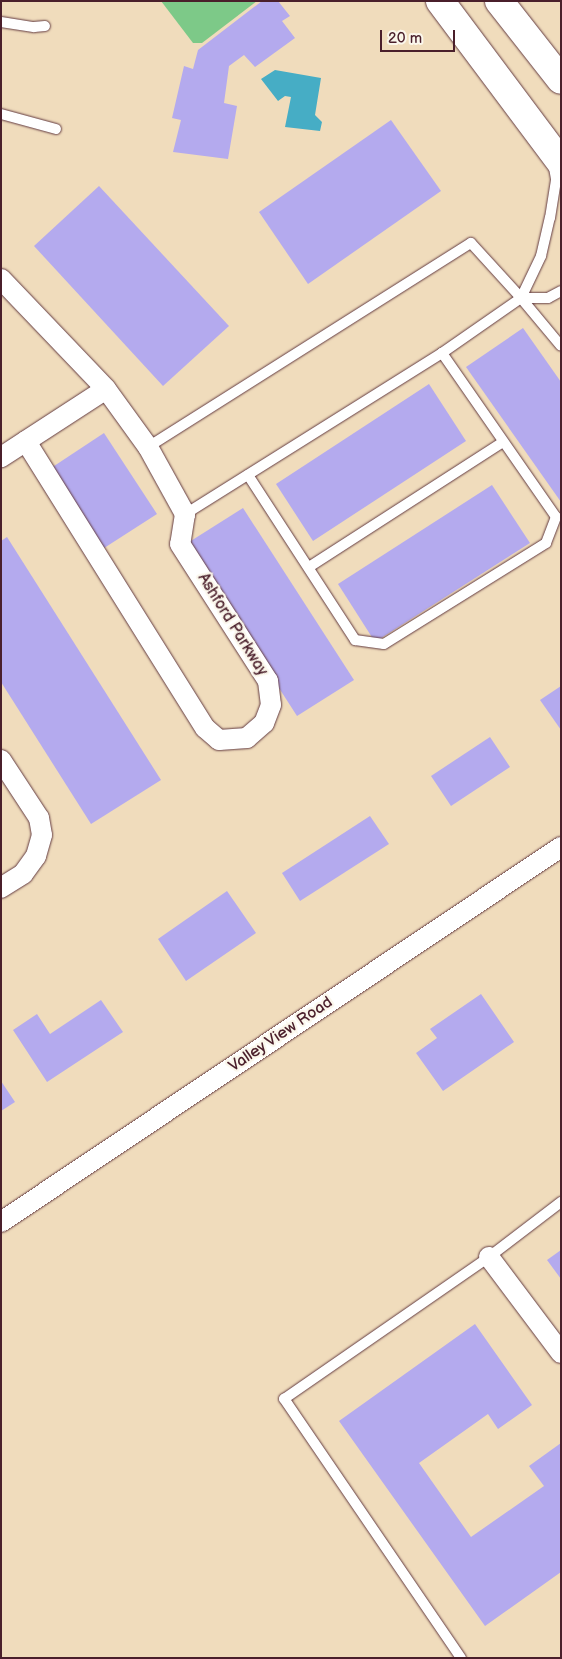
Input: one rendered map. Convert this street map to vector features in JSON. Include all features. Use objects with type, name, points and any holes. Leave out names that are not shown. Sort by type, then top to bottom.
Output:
[{"type":"main road","points":[[440,1],[556,157]]},
{"type":"main road","points":[[499,1],[561,80]]},
{"type":"street","points":[[1,280],[106,389],[148,447],[185,514]]},
{"type":"street","points":[[1,457],[106,389]]},
{"type":"street","name":"Ashford Parkway","points":[[26,441],[205,728],[219,740],[247,738],[264,723],[268,714],[271,705],[268,681],[180,544],[185,514]]},
{"type":"street","points":[[1,760],[39,818],[42,835],[36,856],[23,874],[1,888]]},
{"type":"street","name":"Valley View Road","points":[[1,1222],[561,847]]},
{"type":"street","points":[[489,1257],[561,1353]]},
{"type":"lane","points":[[1,22],[34,27],[45,26]]},
{"type":"lane","points":[[1,114],[56,129]]},
{"type":"lane","points":[[185,514],[442,353],[521,298],[541,256],[550,218],[556,179],[556,157]]},
{"type":"lane","points":[[148,447],[471,243],[561,346]]},
{"type":"lane","points":[[521,298],[548,298],[561,291]]},
{"type":"lane","points":[[248,475],[355,640],[384,644],[546,543],[556,517],[442,353]]},
{"type":"lane","points":[[309,567],[503,442]]},
{"type":"lane","points":[[461,1658],[284,1399],[489,1257],[561,1202]]},
{"type":"green space","points":[[161,1],[257,1],[202,43],[193,43]]},
{"type":"water","points":[[275,70],[321,78],[315,115],[322,122],[320,131],[285,127],[291,97],[285,96],[278,101],[261,79]]},
{"type":"building","points":[[262,1],[278,1],[290,16],[282,21],[295,38],[255,67],[244,55],[229,66],[224,103],[237,106],[228,159],[173,152],[181,120],[172,118],[184,66],[193,69],[198,50]]},
{"type":"building","points":[[391,120],[441,191],[308,284],[259,212]]},
{"type":"building","points":[[99,186],[229,326],[163,386],[34,246]]},
{"type":"building","points":[[523,328],[561,382],[561,502],[466,367]]},
{"type":"building","points":[[429,384],[466,441],[313,541],[276,484]]},
{"type":"building","points":[[104,433],[157,514],[101,550],[48,470]]},
{"type":"building","points":[[492,485],[530,543],[375,642],[338,584]]},
{"type":"building","points":[[243,508],[354,680],[297,716],[186,544]]},
{"type":"building","points":[[7,537],[161,780],[91,824],[1,682],[1,541]]},
{"type":"building","points":[[561,686],[561,730],[540,700]]},
{"type":"building","points":[[490,737],[510,767],[451,806],[431,776]]},
{"type":"building","points":[[370,816],[389,844],[300,901],[282,873]]},
{"type":"building","points":[[227,891],[256,933],[186,981],[158,939]]},
{"type":"building","points":[[481,994],[514,1042],[443,1091],[416,1053],[437,1038],[430,1029]]},
{"type":"building","points":[[101,1000],[123,1032],[47,1082],[13,1030],[37,1014],[50,1034]]},
{"type":"building","points":[[1,1081],[15,1102],[1,1111]]},
{"type":"building","points":[[561,1250],[561,1279],[547,1260]]},
{"type":"building","points":[[475,1324],[532,1405],[498,1429],[488,1414],[419,1463],[471,1537],[544,1486],[529,1466],[561,1443],[561,1572],[485,1626],[339,1421]]}]
